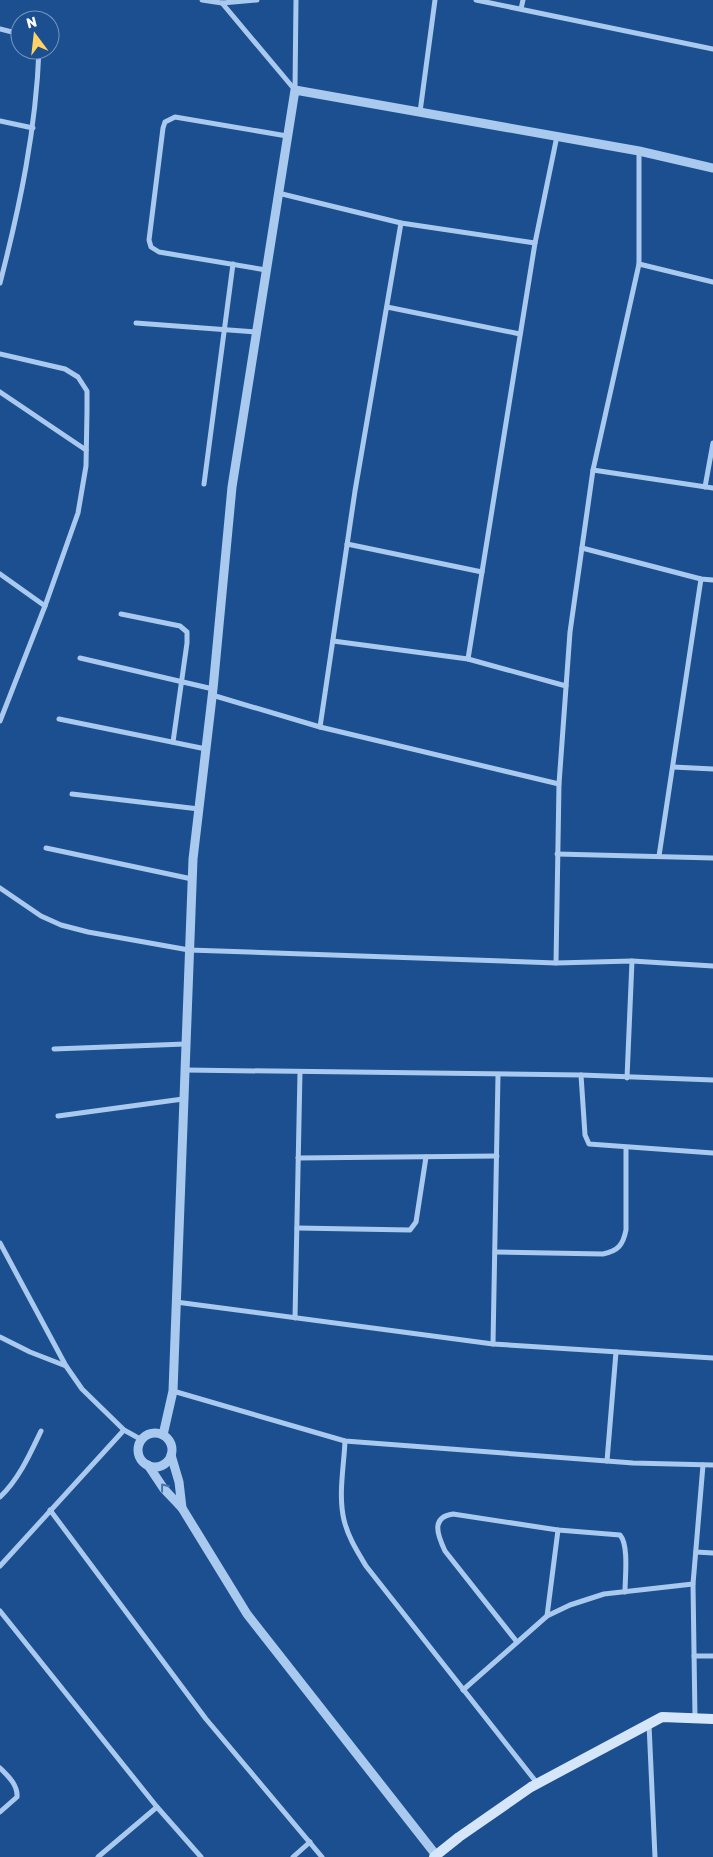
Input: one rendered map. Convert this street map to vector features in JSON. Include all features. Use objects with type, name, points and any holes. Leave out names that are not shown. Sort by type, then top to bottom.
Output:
[{"type":"main road","points":[[435,1856],[537,1783],[649,1724],[662,1718],[713,1719]]},
{"type":"street","points":[[202,0],[222,3],[257,0]]},
{"type":"street","points":[[163,1435],[173,1391],[192,879],[198,809],[213,692],[232,487],[295,90],[296,0]]},
{"type":"street","points":[[420,112],[435,0]]},
{"type":"street","points":[[476,0],[713,49]]},
{"type":"street","points":[[521,9],[523,0]]},
{"type":"street","points":[[222,3],[295,90],[639,150],[713,168]]},
{"type":"street","points":[[0,283],[14,230],[33,128],[38,60]]},
{"type":"street","points":[[266,270],[159,252],[151,247],[149,240],[163,128],[165,122],[175,117],[287,136]]},
{"type":"street","points":[[0,121],[33,128]]},
{"type":"street","points":[[468,659],[535,244],[557,136]]},
{"type":"street","points":[[556,962],[559,784],[570,632],[593,470],[639,264],[639,150]]},
{"type":"street","points":[[278,193],[401,223],[535,244]]},
{"type":"street","points":[[320,727],[347,544],[401,223]]},
{"type":"street","points":[[204,484],[233,264]]},
{"type":"street","points":[[639,264],[713,282]]},
{"type":"street","points":[[387,307],[520,334]]},
{"type":"street","points":[[136,323],[256,332]]},
{"type":"street","points":[[0,354],[65,369],[78,377],[86,390],[86,466],[78,513],[45,606],[0,721]]},
{"type":"street","points":[[0,392],[86,450]]},
{"type":"street","points":[[705,487],[713,443]]},
{"type":"street","points":[[593,470],[713,488]]},
{"type":"street","points":[[347,544],[482,572]]},
{"type":"street","points":[[582,548],[701,579],[713,580]]},
{"type":"street","points":[[0,574],[45,606]]},
{"type":"street","points":[[659,856],[701,579]]},
{"type":"street","points":[[121,614],[180,626],[184,628],[188,636],[173,742]]},
{"type":"street","points":[[333,641],[468,659],[566,686]]},
{"type":"street","points":[[80,658],[181,681],[320,727],[559,784]]},
{"type":"street","points":[[60,719],[206,749]]},
{"type":"street","points":[[672,767],[713,769]]},
{"type":"street","points":[[72,794],[198,809]]},
{"type":"street","points":[[46,848],[192,879]]},
{"type":"street","points":[[557,854],[713,858]]},
{"type":"street","points":[[0,888],[41,916],[61,925],[88,932],[189,950],[556,962],[632,961],[713,966]]},
{"type":"street","points":[[627,1078],[632,961]]},
{"type":"street","points":[[54,1049],[186,1044]]},
{"type":"street","points":[[185,1070],[581,1075],[713,1080]]},
{"type":"street","points":[[295,1318],[300,1072]]},
{"type":"street","points":[[493,1344],[498,1075]]},
{"type":"street","points":[[581,1075],[586,1140],[589,1144],[594,1146],[713,1152]]},
{"type":"street","points":[[58,1116],[183,1099]]},
{"type":"street","points":[[495,1252],[603,1254],[613,1252],[619,1248],[624,1241],[626,1230],[626,1148]]},
{"type":"street","points":[[298,1158],[497,1156]]},
{"type":"street","points":[[297,1228],[410,1230],[416,1222],[426,1157]]},
{"type":"street","points":[[0,1243],[66,1366],[82,1389],[124,1430],[142,1440]]},
{"type":"street","points":[[176,1302],[493,1344],[713,1358]]},
{"type":"street","points":[[0,1337],[30,1352],[66,1366]]},
{"type":"street","points":[[607,1461],[616,1352]]},
{"type":"street","points":[[173,1391],[345,1441],[607,1461],[713,1465]]},
{"type":"street","points":[[0,1566],[124,1430]]},
{"type":"street","points":[[0,1497],[19,1473],[41,1431]]},
{"type":"street","points":[[182,1508],[179,1482],[171,1455],[171,1444],[163,1435],[149,1434],[142,1440],[139,1454],[144,1462],[148,1464],[164,1489],[182,1508],[247,1614],[435,1856]]},
{"type":"street","points":[[345,1441],[342,1503],[343,1519],[348,1534],[366,1566],[537,1783]]},
{"type":"street","points":[[148,1464],[160,1466],[168,1461],[171,1455]]},
{"type":"street","points":[[695,1718],[693,1584],[703,1465]]},
{"type":"street","points":[[50,1510],[206,1719],[322,1857]]},
{"type":"street","points":[[517,1642],[445,1551],[438,1534],[440,1520],[443,1517],[453,1514],[558,1530],[620,1535],[623,1538],[625,1549],[625,1592]]},
{"type":"street","points":[[546,1616],[558,1530]]},
{"type":"street","points":[[696,1552],[713,1553]]},
{"type":"street","points":[[463,1690],[546,1616],[570,1604],[589,1598],[625,1592],[693,1584]]},
{"type":"street","points":[[0,1611],[157,1807],[201,1857]]},
{"type":"street","points":[[694,1656],[713,1656]]},
{"type":"street","points":[[649,1724],[655,1857]]},
{"type":"street","points":[[0,1768],[14,1783],[18,1792],[17,1797],[0,1812]]},
{"type":"street","points":[[98,1857],[157,1807]]},
{"type":"street","points":[[293,1857],[310,1842]]}]
